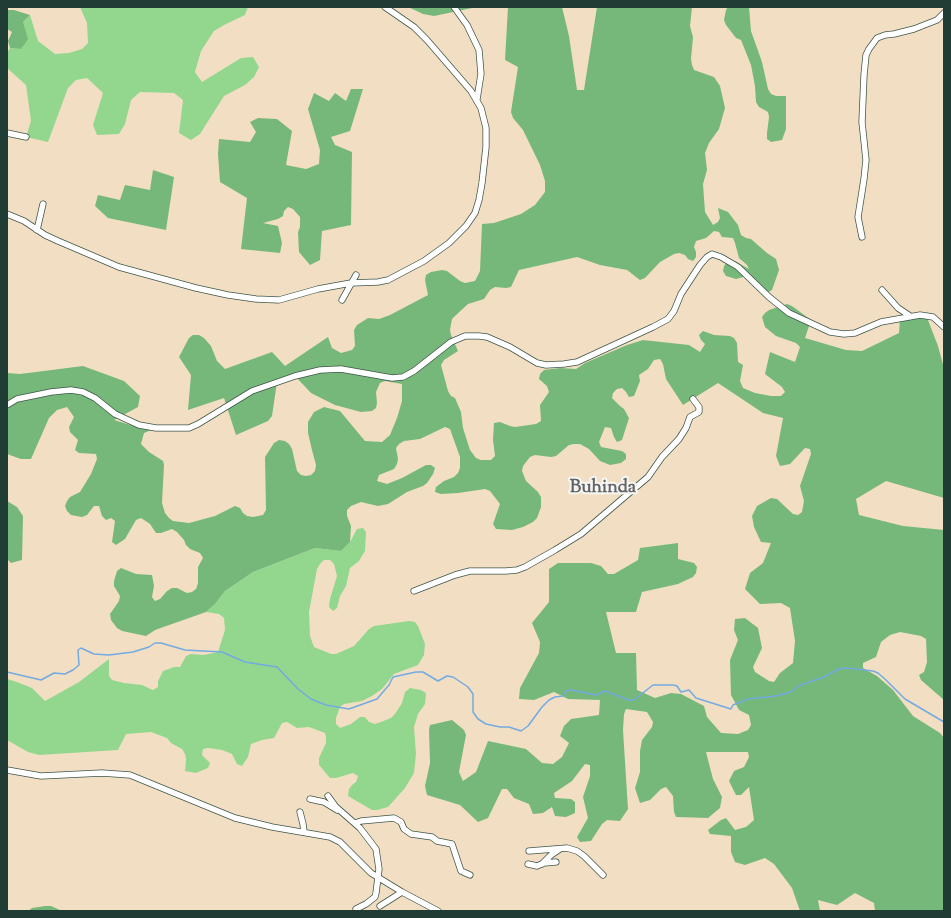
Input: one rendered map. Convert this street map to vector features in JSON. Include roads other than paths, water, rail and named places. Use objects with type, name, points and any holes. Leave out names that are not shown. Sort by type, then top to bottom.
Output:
[{"type":"street","points":[[7,214],[24,221],[58,241],[119,267],[228,295],[279,300],[318,289],[351,283],[388,280],[424,261],[449,243],[466,226],[474,213],[479,200],[486,147],[486,128],[482,108],[477,99],[419,31],[385,7]]},
{"type":"street","points":[[454,7],[467,25],[479,50],[481,85],[477,99]]},
{"type":"street","points":[[862,237],[858,217],[866,160],[862,122],[866,55],[877,38],[884,35],[914,29],[937,20],[944,14]]},
{"type":"street","points":[[7,133],[26,138]]},
{"type":"street","points":[[37,230],[43,204]]},
{"type":"street","points":[[7,405],[17,399],[51,392],[71,390],[83,392],[95,398],[115,414],[139,425],[156,428],[189,428],[252,391],[301,374],[320,370],[341,370],[392,378],[403,377],[414,371],[450,342],[465,336],[479,336],[487,338],[510,347],[537,363],[546,365],[577,362],[668,319],[674,312],[681,294],[700,265],[712,254],[721,257],[738,267],[769,298],[789,313],[830,332],[849,334],[855,333],[881,322],[910,316],[926,315],[933,317],[944,327]]},
{"type":"street","points":[[342,300],[356,275]]},
{"type":"street","points":[[882,290],[898,308],[910,316]]},
{"type":"street","points":[[414,591],[455,575],[470,571],[506,572],[517,570],[556,550],[581,534],[648,477],[662,457],[679,439],[686,428],[690,417],[699,412],[699,408],[693,399]]},
{"type":"street","points":[[7,770],[41,776],[102,773],[130,775],[235,818],[272,827],[335,839],[340,842],[369,871],[379,878],[438,911]]},
{"type":"street","points":[[328,796],[342,813]]},
{"type":"street","points":[[310,799],[324,802],[342,813],[360,828],[376,849],[379,861],[379,878],[375,897],[356,910]]},
{"type":"street","points":[[300,812],[304,832]]},
{"type":"street","points":[[355,823],[361,821],[394,818],[401,822],[404,828],[411,834],[432,837],[437,841],[452,844],[461,871],[470,875]]},
{"type":"street","points":[[542,864],[558,850],[567,848]]},
{"type":"street","points":[[529,851],[567,848],[577,851],[603,875]]},
{"type":"street","points":[[528,864],[537,866],[556,862]]},
{"type":"street","points":[[380,906],[402,892]]},
{"type":"waterway","points":[[7,672],[41,680],[54,673],[65,674],[73,670],[79,665],[78,650],[81,648],[94,654],[109,655],[133,652],[149,647],[155,643],[161,643],[185,650],[222,652],[245,662],[277,667],[298,689],[311,699],[326,705],[349,709],[377,699],[389,685],[393,677],[423,672],[438,681],[447,676],[453,677],[468,687],[473,694],[473,712],[478,719],[486,724],[509,727],[521,731],[528,726],[549,700],[555,697],[563,696],[566,691],[571,690],[596,695],[605,691],[629,700],[634,700],[653,685],[673,685],[677,686],[681,692],[689,690],[696,698],[731,709],[733,705],[748,699],[776,696],[791,692],[798,686],[824,677],[839,669],[846,668],[873,671],[878,673],[905,699],[944,722]]},
{"type":"district","name":"Buhinda","points":[[603,489]]}]
